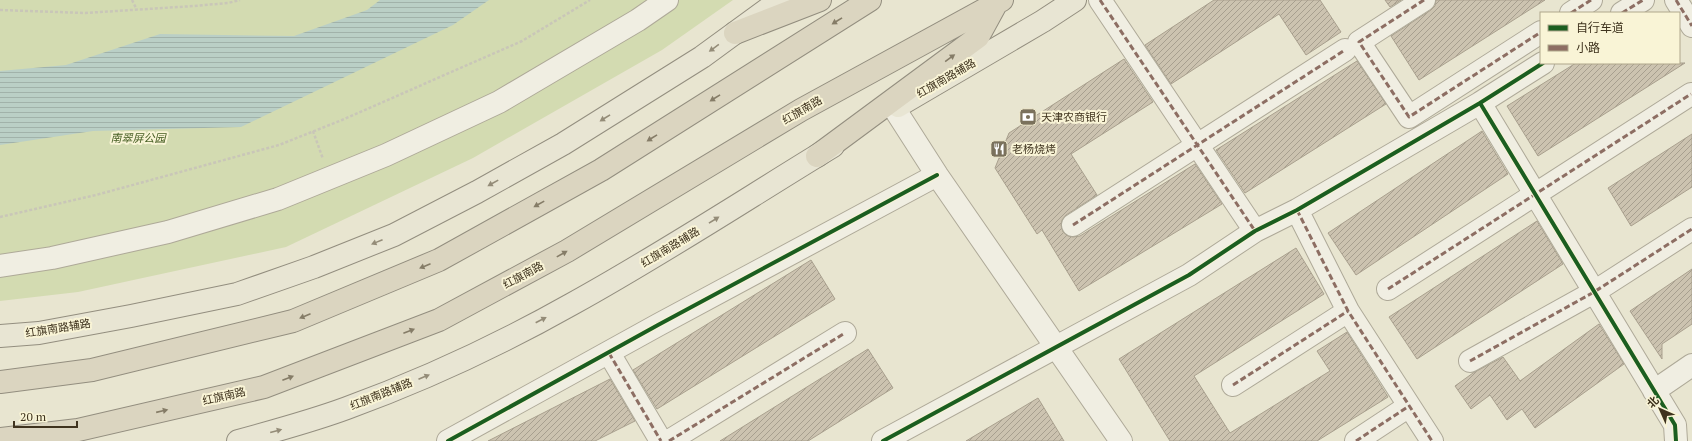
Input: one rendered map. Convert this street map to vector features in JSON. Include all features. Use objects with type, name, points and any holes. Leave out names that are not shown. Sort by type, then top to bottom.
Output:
[{"type":"highway","points":[[735,33],[820,0]]},
{"type":"highway","points":[[0,382],[92,370],[294,321],[439,260],[601,170],[870,0]]},
{"type":"highway","points":[[817,156],[978,37],[999,2]]},
{"type":"highway","name":"红旗南路","points":[[0,439],[78,430],[264,386],[439,320],[567,251],[801,110],[999,2]]},
{"type":"main road","name":"红旗南路辅路","points":[[0,336],[39,333],[237,294],[314,267],[394,235],[477,192],[563,144],[702,56],[780,0]]},
{"type":"main road","name":"红旗南路辅路","points":[[238,441],[347,408],[444,368],[506,339],[579,300],[707,225],[894,108],[1043,21],[1075,0]]},
{"type":"street","points":[[0,266],[52,258],[168,232],[278,199],[386,154],[499,102],[638,20],[667,0]]},
{"type":"street","points":[[1100,0],[1255,231]]},
{"type":"street","points":[[1424,0],[1359,42],[1409,117],[1540,33]]},
{"type":"street","points":[[1573,12],[1591,0]]},
{"type":"street","points":[[1624,12],[1643,0]]},
{"type":"street","points":[[1676,0],[1692,26]]},
{"type":"street","points":[[1073,225],[1345,50]]},
{"type":"street","points":[[883,441],[1055,346],[1189,275],[1255,231],[1297,210],[1480,103],[1541,64]]},
{"type":"street","points":[[1388,289],[1691,94]]},
{"type":"street","points":[[1480,103],[1675,425],[1676,441]]},
{"type":"street","points":[[894,108],[937,175],[1121,441]]},
{"type":"street","points":[[448,441],[609,352],[937,175]]},
{"type":"street","points":[[1297,210],[1348,311],[1432,441]]},
{"type":"street","points":[[1470,361],[1594,292],[1692,229]]},
{"type":"street","points":[[1233,384],[1348,311]]},
{"type":"street","points":[[669,441],[845,333]]},
{"type":"street","points":[[609,352],[661,441]]},
{"type":"street","points":[[1654,391],[1692,365]]},
{"type":"street","points":[[1356,441],[1409,406]]},
{"type":"path","points":[[132,0],[137,10]]},
{"type":"path","points":[[0,10],[84,12],[137,10],[221,4],[240,0]]},
{"type":"path","points":[[0,217],[96,195],[279,145],[522,41],[590,0]]},
{"type":"path","points":[[314,131],[330,177]]},
{"type":"green space","name":"南翠屏公园","points":[[0,0],[733,0],[662,50],[473,158],[286,247],[78,292],[0,301]]},
{"type":"shaded area","points":[[380,0],[489,0],[453,25],[241,127],[93,131],[0,145],[0,71],[66,65],[160,34],[294,36],[367,10]]},
{"type":"building","points":[[1214,0],[1320,0],[1341,32],[1306,55],[1279,14],[1171,84],[1145,45]]},
{"type":"building","points":[[1385,0],[1401,0],[1390,7]]},
{"type":"building","points":[[1436,0],[1545,0],[1419,80],[1391,36],[1431,10],[1435,6]]},
{"type":"building","points":[[1124,59],[1153,102],[1071,154],[1097,195],[1066,215],[1062,220],[1061,225],[1063,232],[1068,236],[1080,236],[1195,164],[1222,204],[1079,291],[1042,230],[1037,234],[995,168],[1009,133]]},
{"type":"building","points":[[1357,61],[1386,104],[1245,193],[1216,150]]},
{"type":"building","points":[[1685,63],[1538,156],[1507,106],[1574,64]]},
{"type":"building","points":[[1482,131],[1508,174],[1356,275],[1328,233]]},
{"type":"building","points":[[1692,134],[1692,187],[1631,226],[1608,188]]},
{"type":"building","points":[[1537,221],[1563,264],[1417,359],[1389,317]]},
{"type":"building","points":[[1296,248],[1324,294],[1194,376],[1230,433],[1330,371],[1317,351],[1347,332],[1388,397],[1317,441],[1170,441],[1119,359]]},
{"type":"building","points":[[811,260],[835,299],[657,409],[633,370]]},
{"type":"building","points":[[1692,269],[1692,324],[1662,344],[1662,359],[1630,311]]},
{"type":"building","points":[[1599,324],[1624,364],[1535,428],[1522,409],[1507,420],[1490,395],[1471,409],[1455,386],[1473,373],[1503,357],[1520,381]]},
{"type":"building","points":[[868,349],[893,388],[808,441],[720,441]]},
{"type":"building","points":[[610,379],[635,421],[595,441],[488,441]]},
{"type":"building","points":[[1038,398],[1064,441],[966,441]]},
{"type":"marked path","points":[[1100,0],[1255,231]]},
{"type":"marked path","points":[[1424,0],[1359,42],[1409,117],[1540,33]]},
{"type":"marked path","points":[[1573,12],[1591,0]]},
{"type":"marked path","points":[[1624,12],[1643,0]]},
{"type":"marked path","points":[[1676,0],[1692,26]]},
{"type":"marked path","points":[[1073,225],[1345,50]]},
{"type":"marked path","points":[[1388,289],[1691,94]]},
{"type":"marked path","points":[[1297,210],[1348,311],[1432,441]]},
{"type":"marked path","points":[[1470,361],[1594,292],[1692,229]]},
{"type":"marked path","points":[[1233,385],[1348,311]]},
{"type":"marked path","points":[[669,441],[845,333]]},
{"type":"marked path","points":[[609,353],[661,441]]},
{"type":"marked path","points":[[1356,441],[1409,406]]},
{"type":"cycle path","points":[[883,441],[1189,275],[1255,231],[1297,210],[1480,103],[1541,64]]},
{"type":"cycle path","points":[[1480,103],[1675,425],[1676,441]]},
{"type":"cycle path","points":[[448,441],[658,325],[937,175]]},
{"type":"place","name":"天津农商银行","points":[[1028,117]]},
{"type":"place","name":"老杨烧烤","points":[[999,149]]}]
